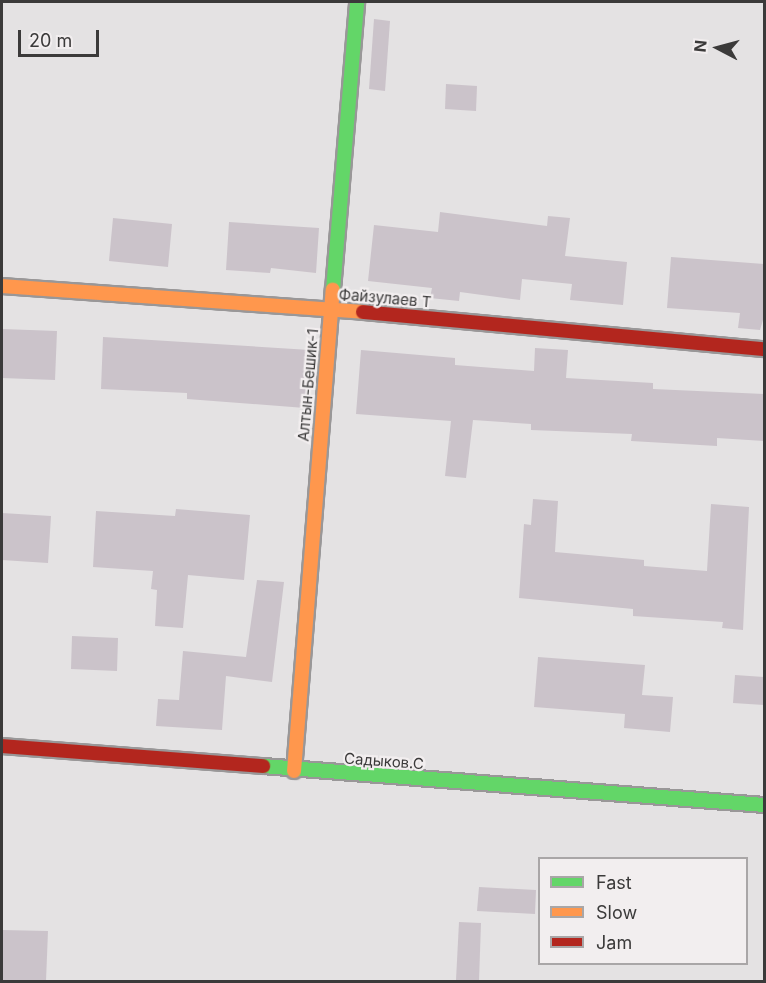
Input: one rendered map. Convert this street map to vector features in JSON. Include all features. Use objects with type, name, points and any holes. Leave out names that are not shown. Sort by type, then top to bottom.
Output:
[{"type":"street","name":"Алтын-Бешик-1","points":[[294,771],[357,2]]},
{"type":"street","name":"Файзулаев Т","points":[[2,286],[331,309],[765,349]]},
{"type":"street","name":"Садыков.С","points":[[2,746],[294,771],[765,805]]},
{"type":"building","points":[[374,19],[390,21],[385,91],[369,89]]},
{"type":"building","points":[[446,84],[477,86],[476,111],[445,109]]},
{"type":"building","points":[[440,212],[547,226],[548,216],[570,218],[565,256],[627,262],[623,305],[570,300],[572,284],[522,279],[520,300],[460,292],[459,301],[430,298],[432,288],[368,281],[374,225],[438,232]]},
{"type":"building","points":[[113,218],[172,224],[168,267],[109,261]]},
{"type":"building","points":[[229,222],[319,228],[316,273],[271,268],[270,273],[226,270]]},
{"type":"building","points":[[671,257],[765,264],[765,313],[760,330],[738,328],[740,313],[667,308]]},
{"type":"building","points":[[2,329],[57,331],[55,380],[2,378]]},
{"type":"building","points":[[103,337],[310,350],[305,408],[187,399],[187,393],[101,389]]},
{"type":"building","points":[[535,348],[568,350],[566,378],[653,383],[653,389],[765,394],[765,441],[717,438],[717,446],[631,441],[632,434],[531,430],[531,424],[473,420],[466,478],[445,476],[451,421],[356,414],[361,350],[455,358],[455,365],[534,371]]},
{"type":"building","points":[[533,499],[558,501],[555,552],[644,560],[644,566],[707,571],[711,504],[749,507],[743,630],[722,628],[723,622],[633,616],[633,609],[519,598],[524,524],[531,525]]},
{"type":"building","points":[[176,509],[250,515],[244,580],[188,575],[183,628],[155,626],[157,590],[151,589],[153,571],[93,567],[96,511],[175,516]]},
{"type":"building","points":[[2,513],[51,516],[48,563],[2,560]]},
{"type":"building","points":[[257,580],[284,582],[272,682],[226,676],[222,730],[156,726],[158,699],[179,700],[183,651],[246,657]]},
{"type":"building","points":[[72,636],[118,638],[117,671],[71,669]]},
{"type":"building","points":[[538,657],[645,665],[642,695],[673,697],[670,732],[624,728],[625,714],[534,707]]},
{"type":"building","points":[[735,675],[765,677],[765,705],[733,703]]},
{"type":"building","points":[[479,887],[536,890],[535,914],[477,911]]},
{"type":"building","points":[[459,922],[481,923],[479,981],[456,980]]},
{"type":"building","points":[[2,930],[48,931],[46,981],[2,981]]},
{"type":"traffic: fast","points":[[333,290],[357,2]]},
{"type":"traffic: fast","points":[[263,766],[764,805]]},
{"type":"traffic: slow","points":[[2,286],[363,312]]},
{"type":"traffic: slow","points":[[294,771],[333,290]]},
{"type":"traffic: jam","points":[[363,312],[764,349]]},
{"type":"traffic: jam","points":[[2,746],[263,766]]}]
